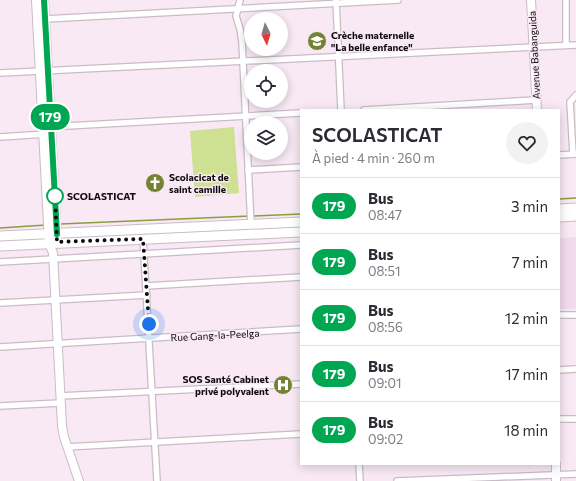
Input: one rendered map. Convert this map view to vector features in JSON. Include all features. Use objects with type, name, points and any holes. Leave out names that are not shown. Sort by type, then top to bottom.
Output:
[{"type":"main road","points":[[36,0],[47,130],[60,399],[63,432],[79,481]]},
{"type":"main road","points":[[43,70],[45,19],[44,0]]},
{"type":"main road","name":"Avenue Babanguida","points":[[531,0],[537,109]]},
{"type":"main road","points":[[560,208],[576,208]]},
{"type":"main road","points":[[560,217],[576,216]]},
{"type":"main road","points":[[0,246],[53,238],[300,222]]},
{"type":"main road","points":[[0,236],[143,239],[300,232]]},
{"type":"main road","points":[[556,465],[556,478]]},
{"type":"street","points":[[240,0],[236,16],[241,33],[245,116],[300,113]]},
{"type":"street","points":[[45,19],[237,9],[336,2],[398,0]]},
{"type":"street","points":[[566,0],[566,45]]},
{"type":"street","points":[[336,2],[341,109]]},
{"type":"street","points":[[0,73],[576,45]]},
{"type":"street","points":[[560,155],[574,154],[570,102],[576,96]]},
{"type":"street","points":[[381,109],[536,100]]},
{"type":"street","points":[[0,137],[47,130],[244,116]]},
{"type":"street","points":[[247,160],[251,225]]},
{"type":"street","points":[[248,170],[300,167]]},
{"type":"street","points":[[143,239],[150,338],[157,481]]},
{"type":"street","points":[[0,262],[53,256],[144,254],[300,245]]},
{"type":"street","points":[[146,286],[300,277]]},
{"type":"street","points":[[0,303],[147,294]]},
{"type":"street","points":[[560,315],[576,314]]},
{"type":"street","name":"Rue Gang-la-Peelga","points":[[0,347],[300,329]]},
{"type":"street","points":[[560,370],[576,369]]},
{"type":"street","points":[[0,406],[152,390],[300,384]]},
{"type":"street","points":[[560,419],[576,418]]},
{"type":"street","points":[[67,447],[300,434]]},
{"type":"street","points":[[359,465],[360,481]]},
{"type":"street","points":[[397,481],[556,478],[576,474]]},
{"type":"shaded area","points":[[576,237],[576,309],[560,309],[560,238]]},
{"type":"green space","points":[[234,127],[239,193],[195,197],[190,131]]},
{"type":"waterway","points":[[560,199],[576,198]]},
{"type":"waterway","points":[[60,224],[300,214]]},
{"type":"waterway","points":[[0,228],[46,225]]},
{"type":"bus line","name":"179","points":[[44,0],[57,234]]},
{"type":"place","name":"Crèche maternelle \"La belle enfance\"","points":[[317,41]]},
{"type":"place","name":"Scolacicat de saint camille","points":[[155,183]]},
{"type":"place","name":"SCOLASTICAT","points":[[55,196]]},
{"type":"place","name":"SOS Santé Cabinet privé polyvalent","points":[[283,385]]},
{"type":"route","points":[[55,196],[57,242],[143,239],[149,324]]}]
